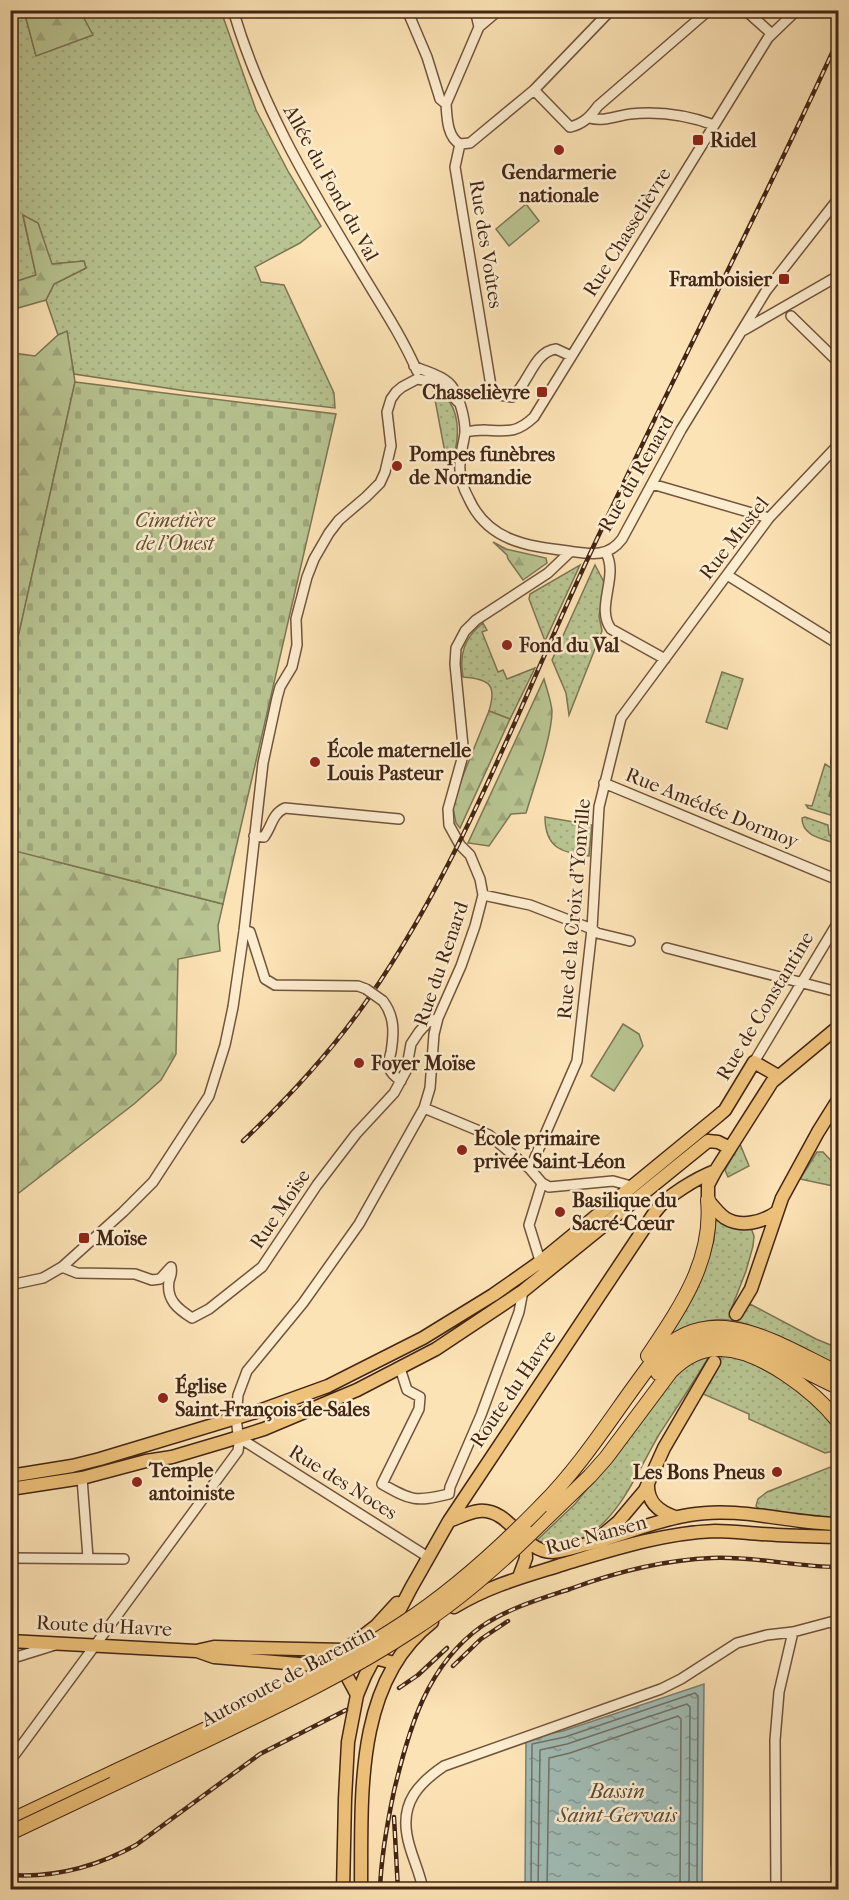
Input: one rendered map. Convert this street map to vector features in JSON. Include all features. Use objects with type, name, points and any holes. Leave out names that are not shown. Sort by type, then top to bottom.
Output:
[{"type":"highway","points":[[547,1506],[675,1316],[688,1292],[706,1246],[709,1224],[708,1200]]},
{"type":"highway","points":[[547,1506],[657,1356],[667,1345],[693,1331],[716,1327],[735,1328],[761,1337],[838,1373]]},
{"type":"highway","points":[[547,1506],[582,1477],[669,1359],[697,1342],[711,1339],[743,1344],[838,1386]]},
{"type":"highway","points":[[547,1506],[590,1476],[671,1371],[688,1357],[702,1351],[723,1349],[739,1352],[777,1369],[807,1389],[838,1421]]},
{"type":"highway","name":"Autoroute de Barentin","points":[[10,1833],[316,1687],[365,1660],[415,1629],[495,1568],[527,1536],[547,1506]]},
{"type":"highway","name":"Autoroute de Barentin","points":[[10,1821],[267,1700],[357,1652],[403,1624],[456,1585],[547,1506]]},
{"type":"main road","points":[[777,1212],[764,1220],[734,1221],[720,1214],[708,1200],[708,1185],[767,1089],[778,1076],[838,1027]]},
{"type":"main road","points":[[754,1062],[778,1076]]},
{"type":"main road","name":"Rue de Constantine","points":[[237,1428],[328,1386],[423,1338],[493,1295],[540,1262],[725,1110],[754,1062]]},
{"type":"main road","points":[[736,1314],[750,1292],[782,1198],[838,1100]]},
{"type":"main road","points":[[10,1476],[72,1466],[237,1428],[264,1430],[357,1390],[436,1349],[547,1274],[708,1141],[718,1142],[730,1148]]},
{"type":"main road","name":"Route du Havre","points":[[374,1656],[449,1521],[660,1205],[704,1175],[715,1171]]},
{"type":"main road","points":[[562,1565],[618,1522],[648,1484],[664,1448],[714,1362]]},
{"type":"main road","points":[[10,1489],[82,1478],[146,1461],[172,1457],[237,1428]]},
{"type":"main road","points":[[648,1484],[648,1495],[654,1505],[664,1513],[676,1517]]},
{"type":"main road","name":"Rue Nansen","points":[[449,1521],[476,1511],[497,1514],[527,1536],[538,1548],[550,1552],[592,1543],[676,1517],[727,1512],[816,1524],[838,1524]]},
{"type":"main road","name":"Rue Nansen","points":[[362,1890],[362,1804],[375,1706],[394,1663],[410,1643],[449,1610],[472,1596],[519,1576],[622,1546],[698,1532],[838,1537]]},
{"type":"main road","points":[[519,1576],[526,1558],[527,1536]]},
{"type":"main road","points":[[345,1650],[376,1626],[411,1588]]},
{"type":"main road","name":"Route du Havre","points":[[10,1641],[195,1650],[214,1647],[345,1650],[394,1663]]},
{"type":"main road","name":"Route du Havre","points":[[195,1650],[214,1657],[342,1667],[368,1670],[388,1677]]},
{"type":"main road","points":[[344,1890],[348,1742],[357,1695],[374,1656]]},
{"type":"main road","points":[[342,1667],[357,1695]]},
{"type":"street","name":"Allée du Fond du Val","points":[[233,10],[248,57],[283,137],[414,366],[417,379]]},
{"type":"street","points":[[407,10],[414,32],[427,57],[440,99],[446,104]]},
{"type":"street","points":[[476,10],[479,27]]},
{"type":"street","points":[[499,10],[479,27],[446,104],[452,135],[460,144],[470,142],[534,90],[611,10]]},
{"type":"street","points":[[534,90],[570,127],[589,118],[598,106],[709,10]]},
{"type":"street","points":[[745,10],[772,34]]},
{"type":"street","name":"Rue Chasselièvre","points":[[465,432],[481,430],[508,432],[525,425],[534,417],[772,34],[797,10]]},
{"type":"street","points":[[589,118],[601,121],[631,114],[663,113],[714,125]]},
{"type":"street","name":"Rue des Voûtes","points":[[460,144],[455,167],[491,386],[499,395],[512,397],[518,392],[544,354],[556,349],[572,356]]},
{"type":"street","name":"Rue du Renard","points":[[10,1761],[238,1451],[238,1395],[247,1371],[303,1304],[359,1224],[424,1108],[430,1088],[434,1034],[438,1018],[461,966],[483,895],[480,879],[470,855],[460,845],[449,825],[448,809],[462,759],[463,746],[455,664],[456,648],[465,631],[476,620],[548,573],[570,552],[606,553],[617,546],[681,430],[766,291],[838,199]]},
{"type":"street","points":[[742,331],[838,276]]},
{"type":"street","points":[[753,312],[769,315]]},
{"type":"street","points":[[791,316],[838,362]]},
{"type":"street","points":[[414,366],[446,380],[453,388],[462,410],[465,432],[460,477],[480,518],[493,530],[507,538],[570,552]]},
{"type":"street","points":[[10,1286],[43,1278],[62,1267],[153,1182],[209,1096],[225,1045],[244,931],[263,763],[280,687],[292,667],[297,645],[296,619],[307,576],[314,559],[339,520],[380,483],[391,453],[387,412],[389,405],[402,387],[417,379],[429,381],[443,386],[458,402]]},
{"type":"street","name":"Rue Mustel","points":[[665,659],[769,518],[838,445]]},
{"type":"street","points":[[652,483],[769,518]]},
{"type":"street","points":[[606,553],[610,568],[605,613],[607,624],[611,629],[665,659]]},
{"type":"street","points":[[727,575],[838,644]]},
{"type":"street","name":"Rue de la Croix d'Yonville","points":[[530,1169],[577,1061],[592,929],[598,819],[604,783],[621,718],[665,659]]},
{"type":"street","points":[[838,747],[835,757],[838,765]]},
{"type":"street","name":"Rue Amédée Dormoy","points":[[604,783],[838,880]]},
{"type":"street","points":[[254,836],[264,837],[278,811],[285,808],[399,819]]},
{"type":"street","points":[[483,895],[530,905],[597,933],[630,941]]},
{"type":"street","name":"Rue de Constantine","points":[[754,1062],[838,922]]},
{"type":"street","points":[[244,931],[250,932],[265,979],[269,983],[358,986],[382,1001],[393,1023],[394,1036],[389,1066],[393,1076],[401,1081]]},
{"type":"street","points":[[667,948],[838,992]]},
{"type":"street","name":"Rue Moïse","points":[[62,1267],[76,1273],[135,1274],[152,1280],[160,1279],[171,1267],[168,1289],[174,1304],[192,1318],[209,1309],[262,1267],[317,1185],[356,1134],[394,1093],[406,1071],[411,1044],[427,1023],[438,1018]]},
{"type":"street","points":[[424,1108],[489,1135],[549,1187],[613,1181],[631,1186]]},
{"type":"street","points":[[542,1183],[529,1225],[540,1262],[547,1274]]},
{"type":"street","points":[[449,1494],[515,1323],[523,1291]]},
{"type":"street","points":[[400,1368],[407,1390],[420,1397],[419,1409],[382,1484],[409,1499],[449,1494]]},
{"type":"street","name":"Rue des Noces","points":[[237,1428],[428,1557]]},
{"type":"street","points":[[82,1478],[88,1558]]},
{"type":"street","points":[[449,1494],[460,1504]]},
{"type":"street","points":[[10,1558],[124,1559]]},
{"type":"street","points":[[423,1890],[407,1836],[405,1821],[414,1792],[426,1779],[444,1766],[661,1689],[681,1679],[737,1643],[837,1621],[837,1864]]},
{"type":"street","points":[[776,1890],[776,1731],[779,1692],[793,1632]]},
{"type":"street","points":[[10,1659],[63,1643]]},
{"type":"street","points":[[10,1744],[21,1746]]},
{"type":"green space","points":[[11,11],[24,11],[36,55],[92,34],[80,11],[221,11],[256,110],[289,173],[321,226],[300,243],[255,267],[261,282],[284,285],[334,393],[335,408],[186,391],[74,374],[67,332],[58,335],[46,300],[54,284],[86,268],[84,261],[51,264],[38,223],[23,216],[36,275],[11,283]]},
{"type":"green space","points":[[24,11],[80,11],[93,35],[36,56]]},
{"type":"green space","points":[[526,204],[539,221],[509,246],[496,229]]},
{"type":"green space","points":[[23,215],[38,223],[52,264],[84,261],[86,268],[54,284],[46,300],[11,310],[11,283],[36,275]]},
{"type":"green space","points":[[67,331],[75,382],[11,669],[11,343],[14,353],[35,356],[58,335]]},
{"type":"green space","name":"Cimetière de l'Ouest","points":[[75,382],[336,414],[223,904],[11,850],[11,669]]},
{"type":"green space","points":[[433,389],[448,400],[456,416],[455,452],[445,453]]},
{"type":"green space","points":[[493,542],[506,549],[546,558],[547,563],[523,580],[507,555]]},
{"type":"green space","points":[[580,565],[545,641],[529,599],[530,594]]},
{"type":"green space","points":[[595,565],[605,584],[599,616],[602,631],[569,715],[566,693],[552,660]]},
{"type":"green space","points":[[483,623],[487,630],[482,632],[498,672],[503,670],[507,679],[535,668],[510,719],[489,711],[492,695],[489,685],[480,680],[463,677],[464,647],[471,635]]},
{"type":"green space","points":[[722,672],[743,679],[727,729],[706,722]]},
{"type":"green space","points":[[544,679],[552,711],[551,722],[546,748],[526,813],[511,814],[489,846],[468,843]]},
{"type":"green space","points":[[489,711],[510,719],[460,828],[456,823],[452,803]]},
{"type":"green space","points":[[825,764],[836,771],[829,796],[838,799],[838,810],[830,815],[808,808],[806,805],[812,806]]},
{"type":"green space","points":[[10,813],[54,861],[223,904],[218,926],[220,951],[178,959],[176,1054],[161,1080],[134,1104],[11,1199]]},
{"type":"green space","points":[[545,817],[592,825],[589,856],[563,851],[557,847],[548,836]]},
{"type":"green space","points":[[802,818],[828,825],[829,835],[838,839],[838,844],[820,839],[810,833],[803,824]]},
{"type":"green space","points":[[623,1024],[639,1034],[643,1046],[614,1091],[591,1076]]},
{"type":"green space","points":[[740,1144],[749,1166],[728,1177],[725,1170]]},
{"type":"green space","points":[[817,1152],[823,1152],[838,1168],[838,1187],[800,1179]]},
{"type":"green space","points":[[716,1215],[750,1225],[754,1236],[746,1271],[730,1312],[740,1316],[750,1304],[838,1348],[838,1365],[748,1324],[735,1321],[711,1320],[684,1329],[668,1338],[707,1263],[714,1240]]},
{"type":"green space","points":[[723,1354],[753,1363],[780,1376],[816,1405],[838,1431],[838,1450],[825,1453],[749,1419],[749,1414],[703,1394]]},
{"type":"green space","points":[[710,1355],[660,1433],[628,1490],[609,1517],[598,1528],[579,1540],[561,1543],[536,1541],[575,1504],[676,1373],[694,1358]]},
{"type":"green space","points":[[838,1464],[838,1521],[763,1513],[756,1506],[758,1499],[767,1492]]},
{"type":"water","name":"Bassin Saint-Gervais","points":[[704,1684],[702,1889],[525,1890],[526,1738],[563,1731]]},
{"type":"railway","points":[[243,1141],[277,1108],[340,1037],[403,945],[435,890],[491,775],[596,541],[838,40]]},
{"type":"railway","points":[[380,1890],[391,1803],[414,1721],[434,1679],[447,1659],[482,1626],[536,1600],[605,1577],[657,1564],[693,1559],[728,1558],[838,1567]]},
{"type":"railway","points":[[453,1666],[481,1639],[508,1621]]},
{"type":"railway","points":[[399,1688],[418,1675],[447,1648]]},
{"type":"railway","points":[[10,1875],[60,1873],[91,1865],[121,1853],[136,1845],[260,1754],[346,1710]]},
{"type":"railway","points":[[394,1817],[398,1890]]},
{"type":"place","name":"Ridel","points":[[698,140]]},
{"type":"place","name":"Gendarmerie nationale","points":[[559,150]]},
{"type":"place","name":"Framboisier","points":[[784,279]]},
{"type":"place","name":"Chasselièvre","points":[[542,392]]},
{"type":"place","name":"Pompes funèbres de Normandie","points":[[397,466]]},
{"type":"place","name":"Fond du Val","points":[[507,645]]},
{"type":"place","name":"École maternelle Louis Pasteur","points":[[315,762]]},
{"type":"place","name":"Foyer Moïse","points":[[359,1063]]},
{"type":"place","name":"École primaire privée Saint-Léon","points":[[462,1150]]},
{"type":"place","name":"Basilique du Sacré-Cœur","points":[[560,1212]]},
{"type":"place","name":"Moïse","points":[[84,1238]]},
{"type":"place","name":"Église Saint-François-de-Sales","points":[[163,1398]]},
{"type":"place","name":"Les Bons Pneus","points":[[777,1472]]},
{"type":"place","name":"Temple antoiniste","points":[[137,1482]]}]
